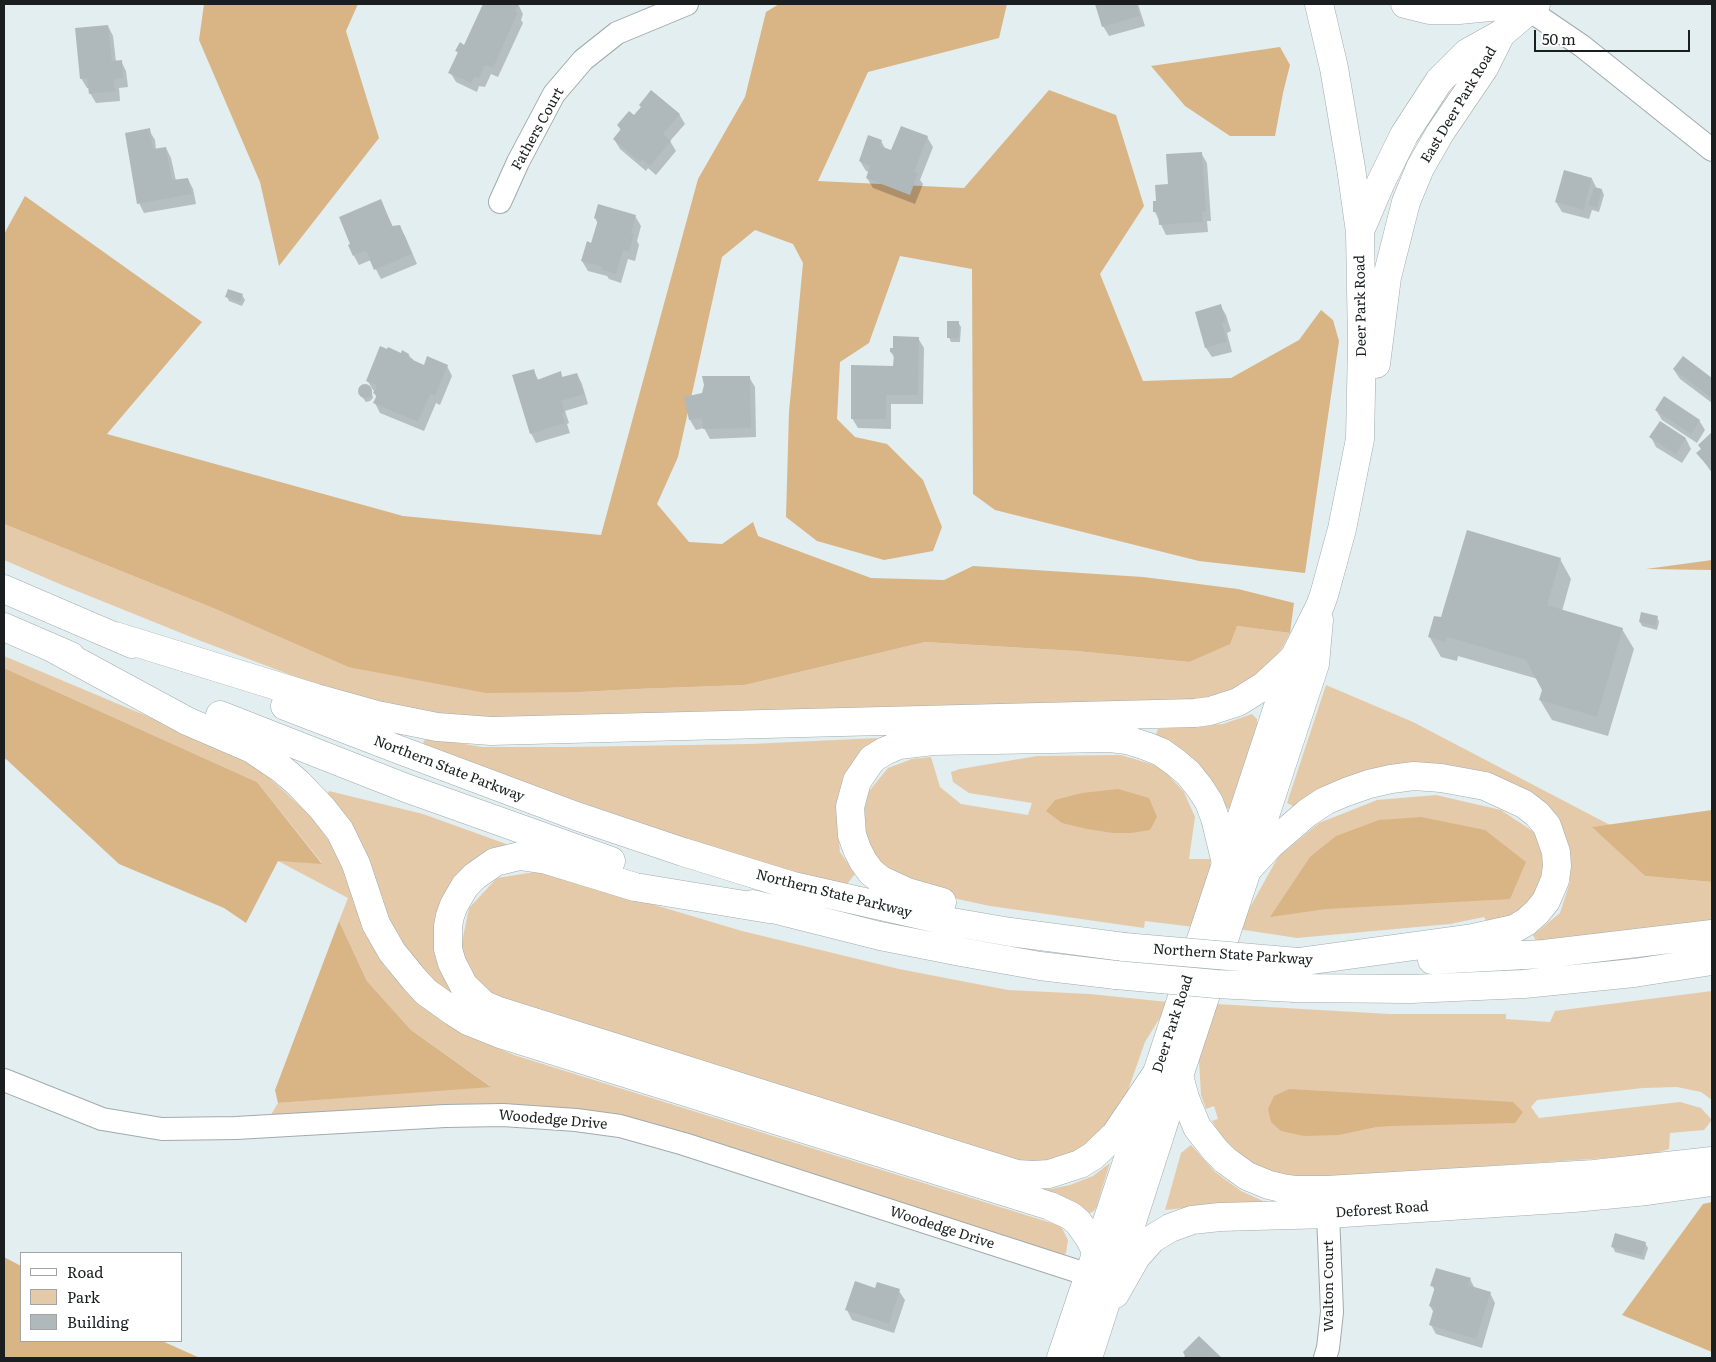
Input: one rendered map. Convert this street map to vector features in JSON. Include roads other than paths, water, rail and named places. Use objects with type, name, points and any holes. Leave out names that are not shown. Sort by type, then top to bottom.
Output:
[{"type":"main road","name":"Deer Park Road","points":[[1237,866],[1294,658],[1320,606],[1342,529],[1360,438],[1362,344],[1360,232],[1336,77],[1319,4]]},
{"type":"main road","points":[[1405,4],[1429,10],[1459,10],[1511,5],[1532,7]]},
{"type":"main road","name":"East Deer Park Road","points":[[1360,232],[1381,182],[1404,135],[1439,81],[1467,53],[1501,34],[1532,7]]},
{"type":"main road","name":"East Deer Park Road","points":[[1360,438],[1376,360],[1387,277],[1406,202],[1420,168],[1440,133],[1484,68],[1501,34]]},
{"type":"main road","name":"Northern State Parkway","points":[[4,589],[243,689],[576,816],[793,886],[896,910],[1010,932],[1068,940],[1124,947],[1298,962],[1484,958],[1601,948],[1712,934]]},
{"type":"main road","name":"Deer Park Road","points":[[1088,1358],[1168,1075],[1237,866],[1315,664],[1320,606]]},
{"type":"main road","name":"Northern State Parkway","points":[[4,627],[54,649],[334,761],[479,815],[627,866],[769,909],[880,936],[971,954],[1040,966],[1216,984],[1295,988],[1411,990],[1524,984],[1712,961]]},
{"type":"main road","points":[[114,636],[377,715],[438,727],[491,731],[1195,713],[1210,711],[1238,702],[1265,685],[1294,658]]},
{"type":"main road","points":[[54,649],[187,721],[252,749],[283,770],[298,783],[322,808],[340,831],[356,864],[376,924],[392,952],[426,992],[454,1012],[486,1028],[510,1037],[1050,1206],[1071,1216],[1078,1222],[1090,1239],[1093,1264]]},
{"type":"main road","points":[[1068,940],[907,892],[882,880],[871,872],[857,849],[852,835],[850,807],[858,781],[872,759],[884,751],[900,745],[933,741],[1110,738],[1126,740],[1161,752],[1188,773],[1209,802],[1237,866],[1270,845],[1307,813],[1325,801],[1369,784],[1414,776],[1440,778],[1485,786],[1506,794],[1524,804],[1537,814],[1547,826],[1556,852],[1555,880],[1546,900],[1537,912],[1526,922],[1514,929],[1473,938],[1298,962]]},
{"type":"main road","points":[[769,909],[635,887],[547,860],[520,856],[495,862],[475,876],[466,886],[454,905],[450,916],[448,949],[452,963],[464,986],[484,1005],[496,1010],[1017,1174],[1049,1174],[1080,1164],[1093,1156],[1115,1135],[1168,1075]]},
{"type":"main road","name":"Deer Park Road","points":[[1061,1358],[1093,1264],[1168,1075]]},
{"type":"main road","name":"Deforest Road","points":[[1168,1075],[1185,1098],[1197,1127],[1215,1150],[1247,1176],[1282,1188],[1327,1190],[1575,1176],[1712,1161]]},
{"type":"main road","name":"Deforest Road","points":[[1100,1320],[1136,1257],[1152,1239],[1181,1223],[1204,1218],[1328,1214],[1583,1197],[1712,1182]]},
{"type":"street","name":"Fathers Court","points":[[500,202],[518,162],[554,94],[583,60],[617,32],[687,4]]},
{"type":"street","points":[[1532,7],[1712,150]]},
{"type":"street","name":"Woodedge Drive","points":[[4,1080],[102,1119],[162,1129],[236,1128],[445,1116],[495,1115],[576,1120],[620,1126],[1093,1264]]},
{"type":"street","name":"Walton Court","points":[[1325,1358],[1332,1312],[1328,1214]]}]
